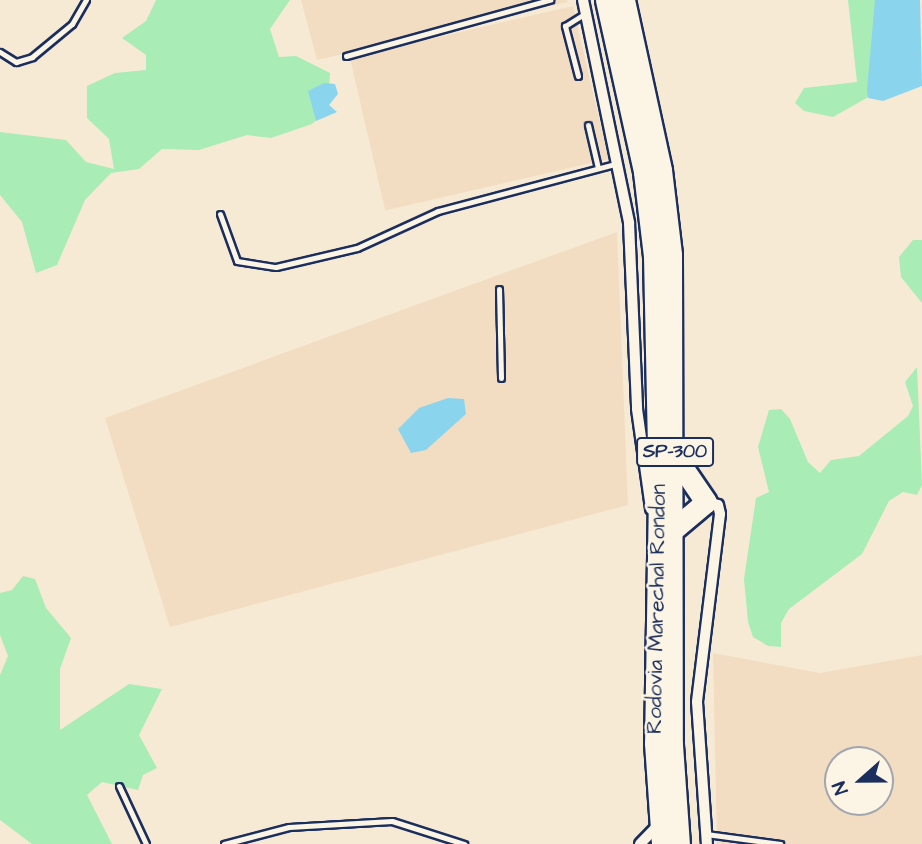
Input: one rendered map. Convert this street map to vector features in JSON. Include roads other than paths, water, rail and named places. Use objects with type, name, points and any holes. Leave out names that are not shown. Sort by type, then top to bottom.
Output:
[{"type":"highway","name":"Rodovia Marechal Rondon","points":[[606,0],[642,161],[654,256],[661,834]]},
{"type":"highway","name":"Rodovia Marechal Rondon","points":[[624,0],[667,215],[675,449],[672,745],[679,844]]},
{"type":"highway","points":[[675,449],[684,477],[706,502],[675,528]]},
{"type":"street","points":[[583,0],[620,163],[640,446],[659,561]]},
{"type":"street","points":[[706,502],[718,505],[720,514],[696,702],[706,839]]},
{"type":"street","points":[[640,844],[661,834]]},
{"type":"lane","points":[[0,52],[16,62],[32,57],[72,24],[86,0]]},
{"type":"lane","points":[[346,56],[550,0]]},
{"type":"lane","points":[[578,76],[565,26],[586,13]]},
{"type":"lane","points":[[588,125],[598,168]]},
{"type":"lane","points":[[220,214],[237,261],[269,268],[332,256],[438,211],[620,163]]},
{"type":"lane","points":[[499,289],[501,378]]},
{"type":"lane","points":[[119,786],[146,844]]},
{"type":"lane","points":[[223,844],[289,827],[392,821],[464,844]]},
{"type":"lane","points":[[706,839],[780,844]]},
{"type":"water","points":[[875,0],[920,0],[922,86],[883,101],[868,98],[867,90]]},
{"type":"water","points":[[324,83],[335,84],[338,94],[329,105],[337,112],[316,121],[308,91]]},
{"type":"water","points":[[448,398],[464,399],[466,414],[426,450],[411,453],[398,429],[419,408]]}]
